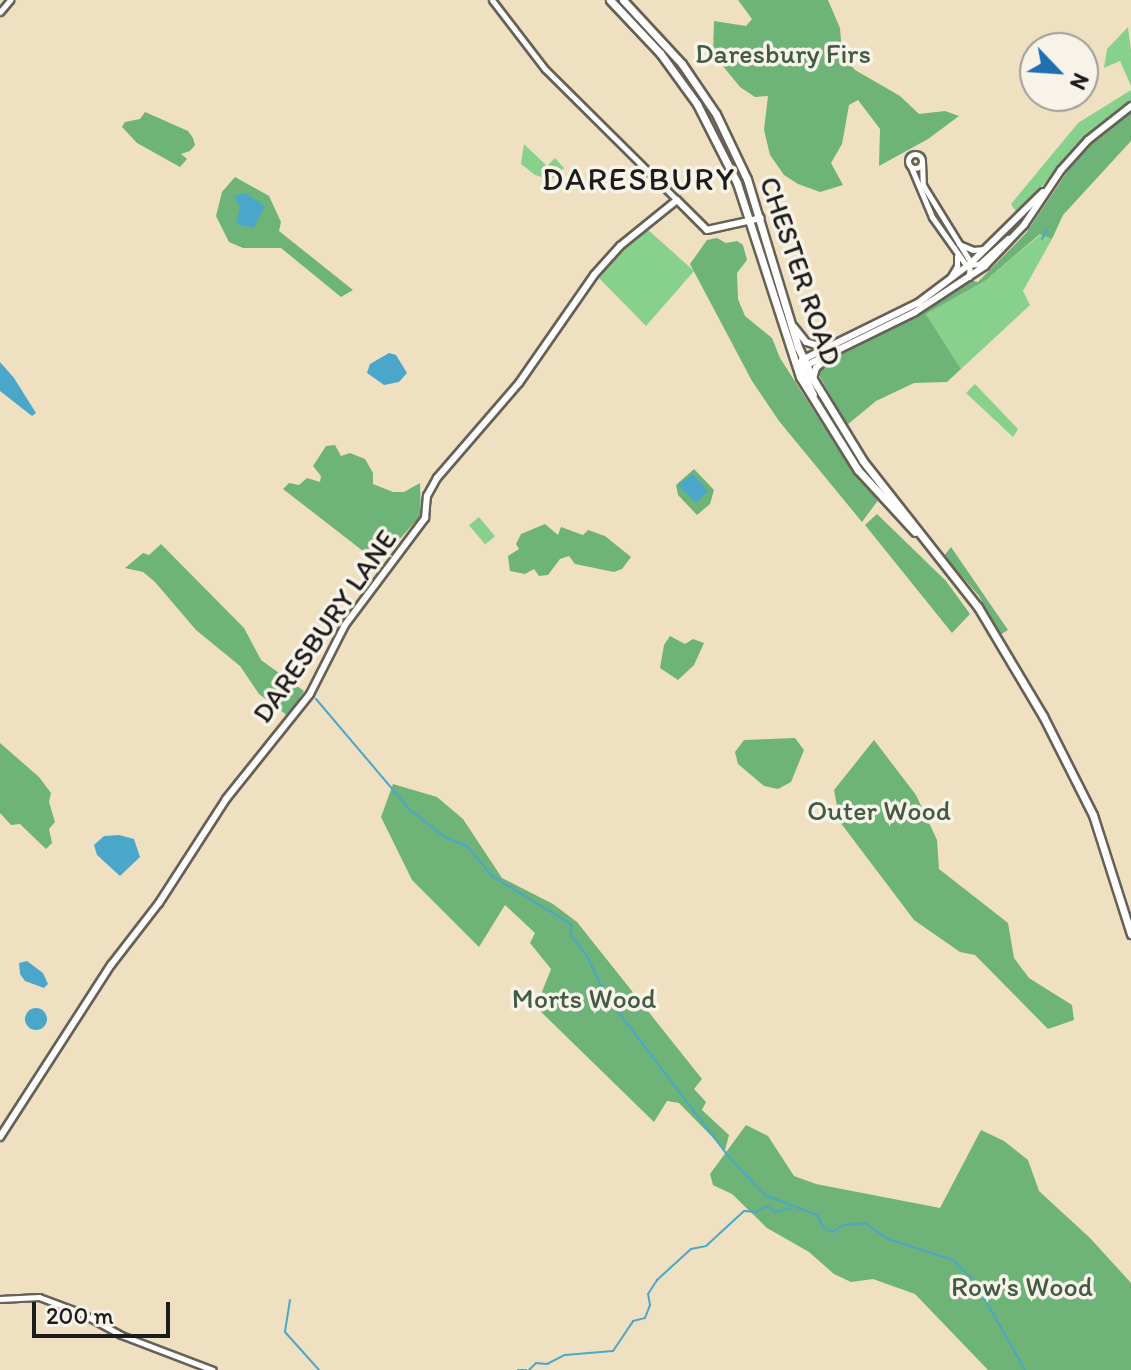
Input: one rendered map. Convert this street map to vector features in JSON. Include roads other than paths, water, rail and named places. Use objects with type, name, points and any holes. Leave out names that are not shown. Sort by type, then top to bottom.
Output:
[{"type":"highway","name":"CHESTER ROAD","points":[[610,0],[660,53],[697,104],[729,165],[800,377],[858,470],[939,556]]},
{"type":"highway","name":"CHESTER ROAD","points":[[623,0],[668,46],[698,85],[732,144],[761,218],[804,362],[863,461],[978,607],[1043,716],[1093,815],[1131,934]]},
{"type":"main road","points":[[804,362],[903,311],[970,265],[1049,187],[1088,140],[1131,106]]},
{"type":"main road","points":[[804,362],[833,352],[915,312],[969,278],[1004,249],[1049,187]]},
{"type":"main road","points":[[677,200],[707,230],[761,218]]},
{"type":"main road","name":"DARESBURY LANE","points":[[0,1137],[111,965],[168,890],[226,799],[310,694],[345,625],[425,518],[427,496],[437,478],[519,383],[603,264],[677,200]]},
{"type":"main road","points":[[791,323],[806,342],[826,348]]},
{"type":"main road","points":[[813,379],[817,366],[833,352]]},
{"type":"main road","points":[[792,355],[804,362],[818,406]]},
{"type":"street","points":[[0,12],[10,0]]},
{"type":"street","points":[[492,0],[545,69],[677,200]]},
{"type":"street","points":[[969,278],[970,265],[923,185],[922,161],[918,155],[911,154],[907,161],[917,190],[955,252],[970,265]]},
{"type":"street","points":[[911,167],[917,168],[922,161]]},
{"type":"street","points":[[970,265],[1024,225]]},
{"type":"street","points":[[959,244],[973,250],[990,246]]},
{"type":"street","points":[[948,281],[957,266],[955,252]]},
{"type":"street","points":[[0,1299],[39,1297],[79,1312],[121,1335],[213,1370]]},
{"type":"water","points":[[245,193],[265,206],[254,228],[236,224],[240,207],[234,196]]},
{"type":"water","points":[[389,353],[396,355],[407,373],[399,382],[384,385],[367,373],[370,364]]},
{"type":"water","points":[[0,362],[36,413],[32,416],[0,391]]},
{"type":"water","points":[[693,474],[708,491],[696,503],[678,485]]},
{"type":"water","points":[[119,835],[134,839],[140,857],[120,876],[97,855],[94,845],[104,836]]},
{"type":"water","points":[[27,961],[43,973],[48,984],[44,988],[25,981],[20,974],[19,963]]},
{"type":"water","points":[[36,1008],[44,1011],[47,1019],[44,1027],[36,1030],[28,1027],[25,1019],[28,1011]]},
{"type":"waterway","points":[[1042,239],[1047,229]]},
{"type":"waterway","points":[[316,699],[410,810],[445,837],[468,847],[492,876],[571,924],[572,937],[587,956],[606,996],[730,1158],[765,1195],[817,1215],[823,1227],[832,1232],[844,1225],[865,1223],[888,1239],[953,1260],[974,1280],[1025,1370]]},
{"type":"waterway","points":[[529,1370],[536,1363],[547,1364],[565,1355],[613,1351],[633,1321],[645,1318],[650,1305],[648,1294],[657,1280],[691,1249],[706,1246],[744,1211],[756,1212],[767,1206],[775,1212],[791,1208]]},
{"type":"waterway","points":[[290,1300],[285,1332],[319,1370]]},
{"type":"waterway","points":[[518,1370],[526,1370]]},
{"type":"district","name":"DARESBURY","points":[[639,179]]},
{"type":"park label","name":"Daresbury Firs","points":[[783,53]]},
{"type":"park label","name":"Outer Wood","points":[[879,810]]},
{"type":"park label","name":"Morts Wood","points":[[584,998]]},
{"type":"park label","name":"Row's Wood","points":[[1022,1286]]}]
